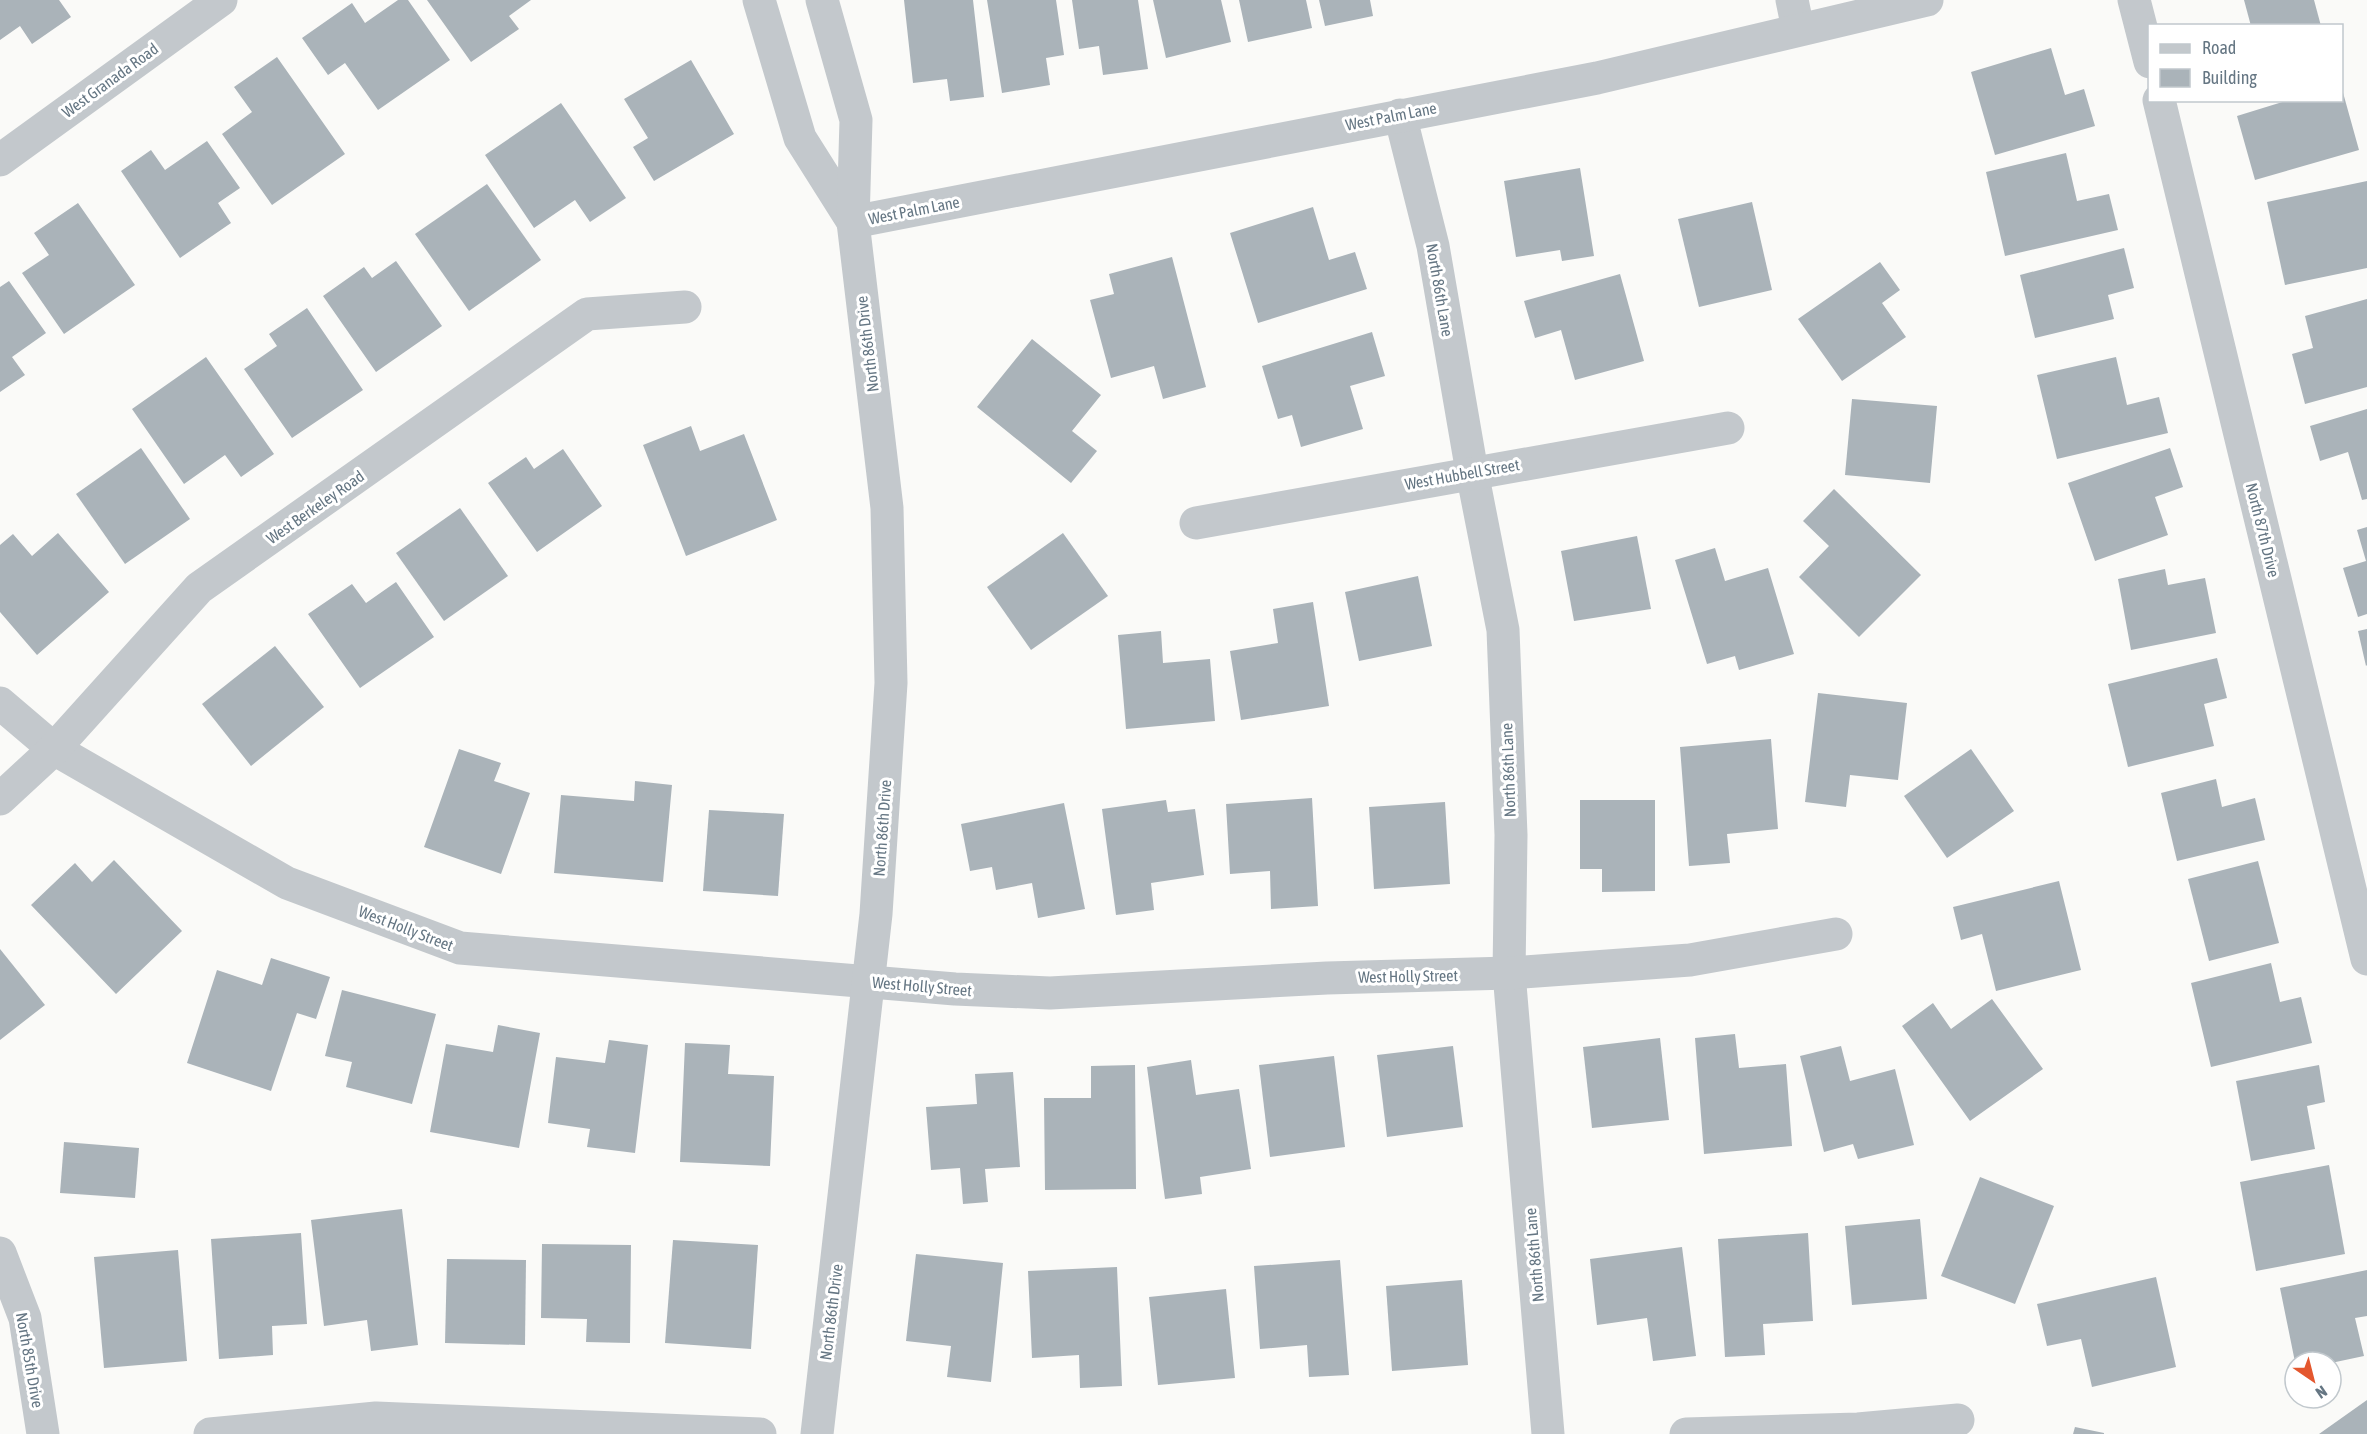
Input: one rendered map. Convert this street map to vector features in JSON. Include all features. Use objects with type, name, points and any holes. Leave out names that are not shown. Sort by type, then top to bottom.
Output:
[{"type":"street","name":"West Granada Road","points":[[0,160],[221,0]]},
{"type":"street","name":"North 86th Drive","points":[[759,0],[800,138],[853,222]]},
{"type":"street","name":"North 86th Drive","points":[[817,1434],[869,981],[891,683],[887,508],[853,222],[856,120],[822,0]]},
{"type":"street","name":"West Palm Lane","points":[[853,222],[1597,78],[1795,15],[1927,0]]},
{"type":"street","points":[[2134,0],[2148,54]]},
{"type":"street","name":"North 87th Drive","points":[[2159,102],[2367,959]]},
{"type":"street","name":"North 86th Lane","points":[[1400,115],[1433,246],[1472,472],[1503,630],[1511,835],[1509,973],[1548,1434]]},
{"type":"street","name":"West Berkeley Road","points":[[0,799],[54,749],[200,588],[587,314],[685,307]]},
{"type":"street","name":"West Hubbell Street","points":[[1196,523],[1728,428]]},
{"type":"street","name":"West Holly Street","points":[[0,703],[54,749],[287,883],[460,948],[1050,993],[1327,978],[1509,973],[1690,960],[1836,934]]},
{"type":"street","name":"North 85th Drive","points":[[0,1253],[25,1318],[43,1434]]},
{"type":"street","points":[[210,1434],[376,1418],[760,1434]]},
{"type":"street","points":[[1686,1434],[1858,1429],[1958,1420]]},
{"type":"building","points":[[0,0],[59,0],[71,17],[32,44],[20,26],[0,40]]},
{"type":"building","points":[[398,0],[408,0],[450,60],[378,110],[345,63],[328,75],[302,38],[352,3],[365,23]]},
{"type":"building","points":[[427,0],[531,0],[509,16],[519,29],[471,62]]},
{"type":"building","points":[[904,0],[973,0],[984,97],[950,101],[947,79],[913,83]]},
{"type":"building","points":[[987,0],[1056,0],[1064,55],[1046,58],[1050,85],[1002,93]]},
{"type":"building","points":[[1072,0],[1138,0],[1148,69],[1103,75],[1099,46],[1079,49]]},
{"type":"building","points":[[1153,0],[1221,0],[1231,42],[1166,58]]},
{"type":"building","points":[[1239,0],[1306,0],[1312,28],[1248,42]]},
{"type":"building","points":[[1319,0],[1370,0],[1373,16],[1325,26]]},
{"type":"building","points":[[2244,0],[2314,0],[2320,24],[2250,24]]},
{"type":"building","points":[[2051,48],[2065,95],[2084,89],[2095,126],[1995,155],[1971,72]]},
{"type":"building","points":[[277,57],[345,154],[272,205],[222,134],[252,112],[234,87]]},
{"type":"building","points":[[691,60],[734,134],[654,181],[633,147],[648,138],[624,99]]},
{"type":"building","points":[[2343,93],[2359,150],[2255,180],[2237,116],[2282,102],[2343,102]]},
{"type":"building","points":[[561,103],[626,198],[590,222],[575,200],[534,228],[485,155]]},
{"type":"building","points":[[207,141],[240,188],[218,203],[231,223],[180,258],[121,171],[151,150],[165,170]]},
{"type":"building","points":[[2066,153],[2077,201],[2109,194],[2118,230],[2005,256],[1986,172]]},
{"type":"building","points":[[1580,168],[1594,256],[1562,261],[1560,250],[1516,257],[1504,181]]},
{"type":"building","points":[[2367,181],[2367,268],[2285,285],[2267,202]]},
{"type":"building","points":[[487,184],[541,260],[469,311],[415,234]]},
{"type":"building","points":[[1752,202],[1772,290],[1699,307],[1678,219]]},
{"type":"building","points":[[78,203],[135,285],[64,334],[22,273],[49,255],[34,233]]},
{"type":"building","points":[[1313,207],[1329,260],[1355,252],[1367,289],[1258,323],[1230,233]]},
{"type":"building","points":[[2124,248],[2134,288],[2108,295],[2114,319],[2035,338],[2020,275]]},
{"type":"building","points":[[1172,257],[1206,387],[1163,399],[1154,366],[1111,378],[1090,300],[1114,294],[1109,274]]},
{"type":"building","points":[[396,261],[442,326],[376,372],[323,296],[364,267],[372,278]]},
{"type":"building","points":[[1880,262],[1900,290],[1882,303],[1906,337],[1842,381],[1798,319]]},
{"type":"building","points":[[1620,274],[1644,361],[1575,380],[1561,330],[1535,338],[1524,301]]},
{"type":"building","points":[[9,281],[46,333],[12,357],[25,375],[0,392],[0,287]]},
{"type":"building","points":[[2367,299],[2367,387],[2305,404],[2292,354],[2313,348],[2305,316]]},
{"type":"building","points":[[307,308],[363,390],[292,438],[244,369],[277,346],[269,334]]},
{"type":"building","points":[[1372,332],[1385,376],[1350,386],[1363,429],[1301,447],[1292,415],[1278,419],[1262,366]]},
{"type":"building","points":[[1032,339],[1101,395],[1072,431],[1097,451],[1071,483],[977,407]]},
{"type":"building","points":[[206,357],[274,454],[241,477],[225,455],[184,484],[132,409]]},
{"type":"building","points":[[2116,357],[2127,405],[2159,397],[2168,433],[2057,459],[2037,375]]},
{"type":"building","points":[[1852,399],[1937,406],[1930,483],[1845,475]]},
{"type":"building","points":[[2367,409],[2367,499],[2362,500],[2348,452],[2320,461],[2310,426]]},
{"type":"building","points":[[691,426],[700,451],[744,434],[777,520],[686,556],[643,445]]},
{"type":"building","points":[[141,448],[190,519],[125,564],[76,494]]},
{"type":"building","points":[[2170,448],[2183,487],[2155,497],[2168,535],[2095,561],[2068,483]]},
{"type":"building","points":[[563,449],[602,506],[537,552],[488,483],[526,457],[534,469]]},
{"type":"building","points":[[1834,489],[1921,575],[1859,637],[1799,577],[1829,546],[1803,521]]},
{"type":"building","points":[[460,508],[508,576],[444,621],[396,553]]},
{"type":"building","points":[[2367,527],[2367,614],[2358,617],[2343,568],[2366,561],[2357,530]]},
{"type":"building","points":[[58,533],[109,592],[37,655],[0,612],[0,545],[13,534],[32,556]]},
{"type":"building","points":[[1063,533],[1108,596],[1031,650],[987,587]]},
{"type":"building","points":[[1637,536],[1651,609],[1574,621],[1561,551]]},
{"type":"building","points":[[1715,548],[1725,581],[1768,568],[1794,654],[1739,670],[1735,656],[1707,664],[1675,560]]},
{"type":"building","points":[[2165,569],[2168,585],[2205,578],[2216,633],[2131,650],[2118,579]]},
{"type":"building","points":[[1418,576],[1432,646],[1359,661],[1345,592]]},
{"type":"building","points":[[396,582],[434,637],[360,688],[308,614],[352,584],[366,603]]},
{"type":"building","points":[[1313,602],[1329,706],[1241,720],[1230,651],[1278,643],[1273,609]]},
{"type":"building","points":[[2367,629],[2367,665],[2366,666],[2358,631]]},
{"type":"building","points":[[1161,631],[1163,663],[1210,659],[1215,721],[1126,729],[1118,635]]},
{"type":"building","points":[[275,646],[324,707],[251,766],[202,704]]},
{"type":"building","points":[[2217,658],[2227,698],[2204,704],[2214,746],[2128,767],[2108,684]]},
{"type":"building","points":[[1818,693],[1907,703],[1898,780],[1850,775],[1846,807],[1805,802]]},
{"type":"building","points":[[1771,739],[1778,829],[1727,834],[1730,863],[1689,866],[1680,747]]},
{"type":"building","points":[[459,749],[501,763],[494,781],[530,793],[501,874],[424,847]]},
{"type":"building","points":[[1971,749],[2014,811],[1947,858],[1904,796]]},
{"type":"building","points":[[2216,779],[2222,807],[2255,798],[2265,840],[2177,861],[2161,793]]},
{"type":"building","points":[[635,781],[672,785],[663,882],[554,873],[561,795],[634,801]]},
{"type":"building","points":[[1312,798],[1318,906],[1271,909],[1270,871],[1230,874],[1226,804]]},
{"type":"building","points":[[1166,800],[1168,812],[1195,809],[1204,875],[1151,883],[1154,910],[1116,915],[1102,809]]},
{"type":"building","points":[[1580,800],[1655,800],[1655,891],[1602,892],[1602,869],[1580,869]]},
{"type":"building","points":[[1445,802],[1450,884],[1374,889],[1369,807]]},
{"type":"building","points":[[1064,803],[1085,909],[1038,918],[1032,883],[996,890],[992,867],[970,871],[961,824]]},
{"type":"building","points":[[709,810],[784,814],[778,896],[703,891]]},
{"type":"building","points":[[114,860],[182,931],[116,994],[31,905],[75,863],[92,882]]},
{"type":"building","points":[[2258,861],[2279,943],[2209,961],[2188,879]]},
{"type":"building","points":[[2059,881],[2081,970],[1996,991],[1982,934],[1961,940],[1953,907]]},
{"type":"building","points":[[0,949],[45,1005],[0,1040]]},
{"type":"building","points":[[271,958],[330,977],[316,1019],[297,1013],[271,1091],[187,1063],[217,970],[262,985]]},
{"type":"building","points":[[2271,963],[2280,1002],[2301,997],[2312,1043],[2211,1067],[2191,983]]},
{"type":"building","points":[[342,990],[436,1014],[412,1104],[346,1087],[352,1062],[325,1056]]},
{"type":"building","points":[[1992,999],[2043,1069],[1970,1121],[1902,1026],[1933,1003],[1951,1029]]},
{"type":"building","points":[[498,1025],[540,1033],[519,1148],[430,1132],[446,1044],[493,1052]]},
{"type":"building","points":[[1735,1034],[1739,1068],[1786,1064],[1792,1146],[1704,1154],[1695,1038]]},
{"type":"building","points":[[1660,1038],[1669,1120],[1592,1128],[1583,1047]]},
{"type":"building","points":[[609,1040],[648,1045],[635,1153],[587,1147],[590,1129],[548,1123],[556,1057],[605,1063]]},
{"type":"building","points":[[685,1043],[730,1045],[728,1074],[774,1076],[770,1166],[680,1162]]},
{"type":"building","points":[[1453,1046],[1463,1127],[1387,1137],[1377,1055]]},
{"type":"building","points":[[1841,1046],[1850,1081],[1895,1069],[1914,1145],[1858,1159],[1853,1144],[1824,1152],[1800,1056]]},
{"type":"building","points":[[1334,1056],[1345,1147],[1270,1157],[1259,1065]]},
{"type":"building","points":[[1191,1060],[1196,1095],[1239,1089],[1251,1169],[1200,1177],[1202,1194],[1165,1199],[1147,1067]]},
{"type":"building","points":[[1135,1065],[1136,1189],[1045,1190],[1044,1098],[1091,1098],[1091,1066]]},
{"type":"building","points":[[2319,1065],[2325,1102],[2307,1106],[2315,1149],[2251,1161],[2236,1081]]},
{"type":"building","points":[[1013,1072],[1020,1167],[985,1169],[988,1202],[963,1204],[960,1168],[931,1170],[926,1107],[977,1104],[975,1074]]},
{"type":"building","points":[[64,1142],[139,1148],[135,1198],[60,1193]]},
{"type":"building","points":[[2329,1165],[2345,1254],[2256,1271],[2240,1182]]},
{"type":"building","points":[[1980,1177],[2054,1206],[2015,1304],[1941,1276]]},
{"type":"building","points":[[402,1209],[418,1345],[371,1351],[367,1320],[324,1326],[311,1220]]},
{"type":"building","points":[[1920,1219],[1927,1299],[1852,1305],[1845,1226]]},
{"type":"building","points":[[301,1233],[307,1324],[272,1326],[273,1355],[219,1359],[211,1239]]},
{"type":"building","points":[[1808,1233],[1813,1321],[1763,1324],[1765,1355],[1725,1357],[1718,1239]]},
{"type":"building","points":[[673,1240],[758,1245],[751,1349],[665,1343]]},
{"type":"building","points":[[542,1244],[631,1245],[630,1343],[586,1342],[587,1319],[541,1318]]},
{"type":"building","points":[[1682,1247],[1696,1356],[1653,1361],[1647,1318],[1597,1325],[1590,1259]]},
{"type":"building","points":[[178,1250],[187,1361],[104,1368],[94,1257]]},
{"type":"building","points":[[916,1254],[1003,1263],[991,1382],[947,1377],[951,1346],[906,1341]]},
{"type":"building","points":[[447,1259],[526,1260],[525,1345],[445,1343]]},
{"type":"building","points":[[1340,1260],[1349,1375],[1309,1377],[1307,1345],[1260,1349],[1254,1266]]},
{"type":"building","points":[[1117,1267],[1122,1386],[1080,1388],[1079,1355],[1032,1358],[1028,1271]]},
{"type":"building","points":[[2367,1270],[2367,1316],[2355,1318],[2364,1356],[2343,1360],[2343,1350],[2293,1350],[2280,1288]]},
{"type":"building","points":[[2156,1277],[2176,1367],[2092,1387],[2081,1339],[2047,1346],[2037,1304]]},
{"type":"building","points":[[1462,1280],[1468,1365],[1392,1371],[1386,1286]]},
{"type":"building","points":[[1226,1289],[1235,1378],[1158,1385],[1149,1297]]},
{"type":"building","points":[[2367,1400],[2367,1434],[2319,1434]]},
{"type":"building","points":[[2075,1427],[2104,1433],[2104,1434],[2073,1434]]}]
